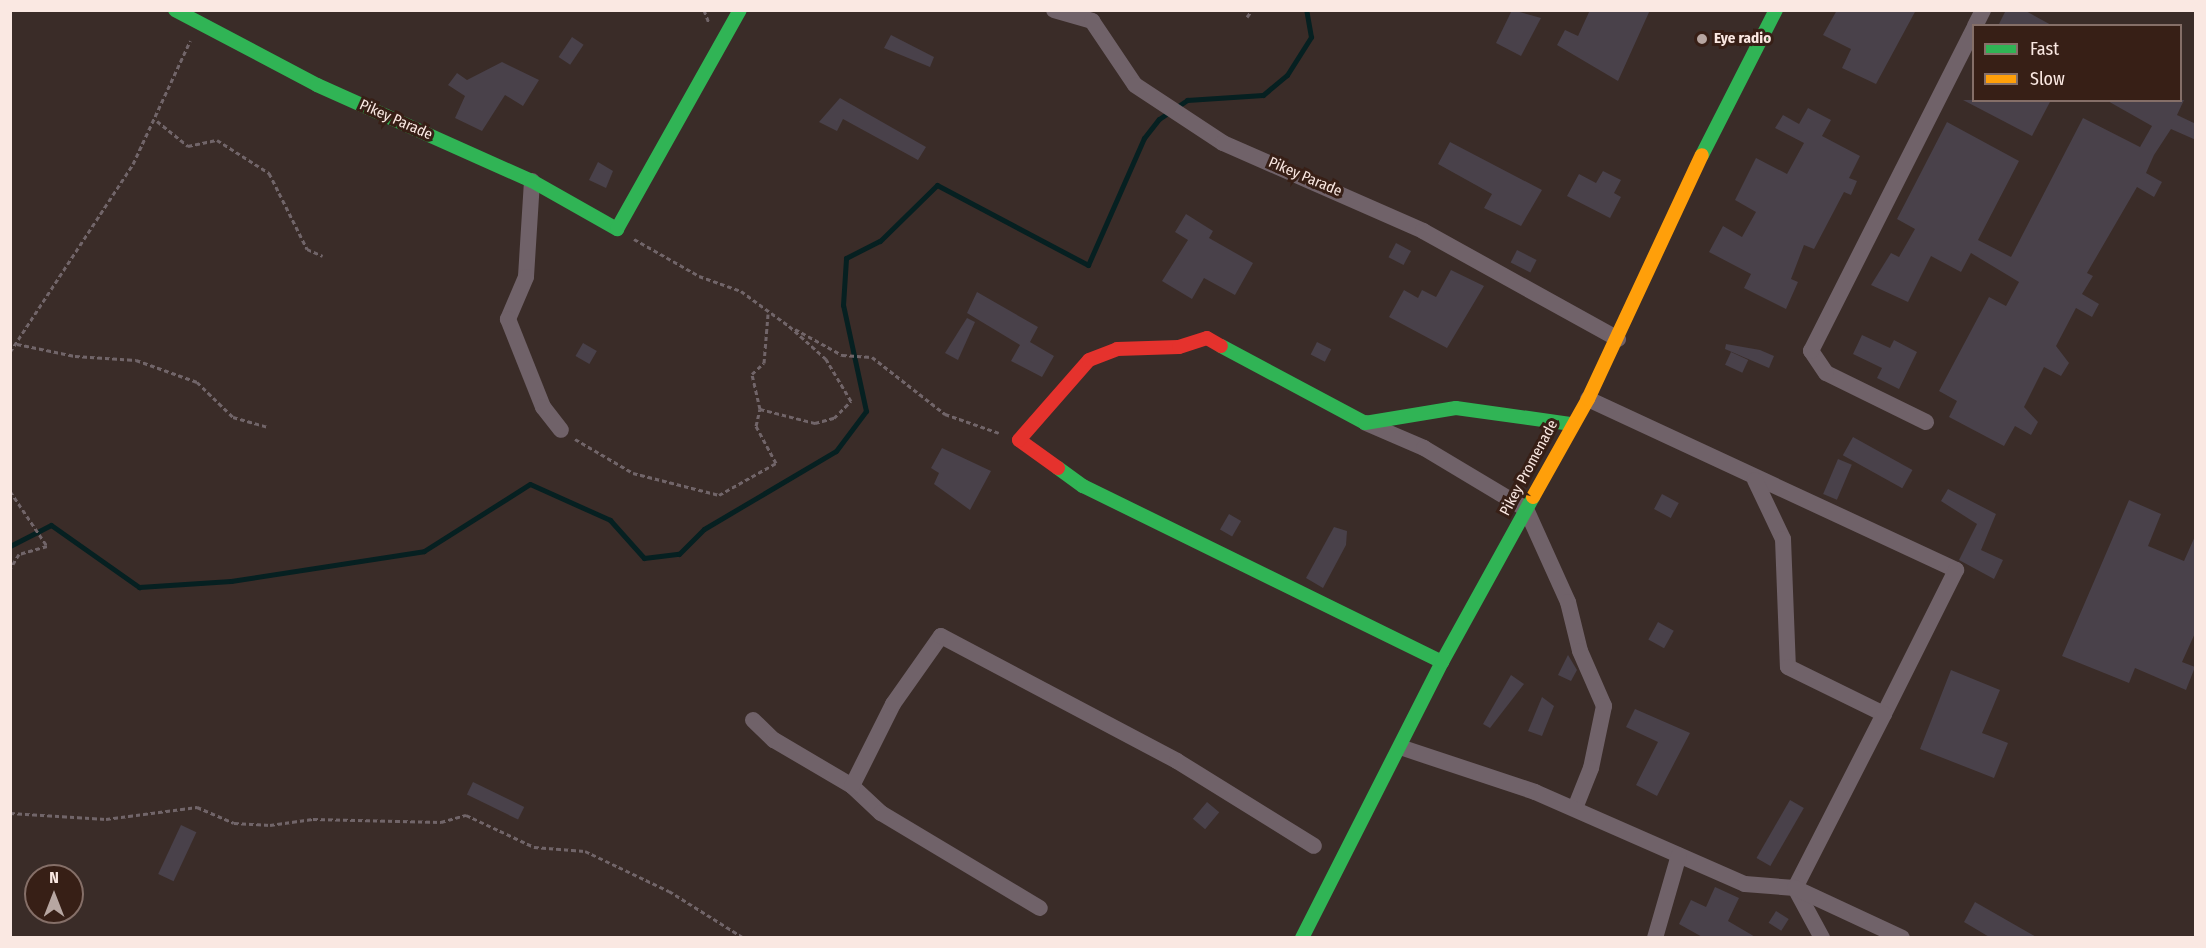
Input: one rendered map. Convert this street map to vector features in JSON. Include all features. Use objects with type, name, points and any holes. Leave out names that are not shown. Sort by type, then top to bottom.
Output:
[{"type":"street","name":"Pikey Parade","points":[[175,10],[199,16],[317,84],[532,181],[617,229]]},
{"type":"street","points":[[617,229],[740,10]]},
{"type":"street","name":"Pikey Parade","points":[[1054,10],[1094,16],[1135,84],[1223,143],[1319,181],[1581,315],[1618,339]]},
{"type":"street","name":"Pikey Promenade","points":[[1302,938],[1403,748],[1442,662],[1572,424],[1588,399],[1618,339],[1647,265],[1776,10]]},
{"type":"street","points":[[1976,24],[1983,10]]},
{"type":"street","points":[[1926,422],[1826,373],[1811,351],[1972,31]]},
{"type":"street","points":[[532,181],[526,277],[508,319],[543,407],[561,430]]},
{"type":"street","points":[[1442,662],[1083,486],[1019,440],[1089,360],[1117,349],[1179,347],[1207,338],[1365,423],[1425,448],[1526,509],[1568,602],[1580,651],[1605,706],[1591,768],[1575,808]]},
{"type":"street","points":[[1588,399],[1755,480],[1956,570],[1795,888]]},
{"type":"street","points":[[1365,423],[1456,408],[1572,424]]},
{"type":"street","points":[[1755,480],[1783,539],[1788,667],[1884,714]]},
{"type":"street","points":[[852,786],[893,704],[941,636],[1177,760],[1314,846]]},
{"type":"street","points":[[753,720],[774,740],[852,786],[881,813],[1040,908]]},
{"type":"street","points":[[1403,748],[1575,808],[1745,884],[1795,888],[1902,938]]},
{"type":"street","points":[[1654,938],[1679,855]]},
{"type":"street","points":[[1795,888],[1822,938]]},
{"type":"path","points":[[1247,17],[1252,10]]},
{"type":"path","points":[[10,352],[157,121],[199,16]]},
{"type":"path","points":[[157,121],[188,146],[217,140],[269,173],[307,249],[323,256]]},
{"type":"path","points":[[617,229],[699,276],[741,291],[768,314],[842,355],[872,357],[945,414],[1019,440]]},
{"type":"path","points":[[561,430],[633,473],[719,495],[776,464],[756,426],[760,409],[752,374],[764,363],[768,314]]},
{"type":"path","points":[[760,409],[815,423],[834,418],[851,400],[843,380],[789,326]]},
{"type":"path","points":[[16,344],[75,356],[136,360],[197,382],[233,417],[267,427]]},
{"type":"path","points":[[10,491],[47,546],[19,554],[10,569]]},
{"type":"path","points":[[10,813],[106,819],[196,807],[234,823],[270,825],[313,819],[441,822],[466,815],[534,847],[585,851],[669,891],[744,938]]},
{"type":"building","points":[[1512,10],[1541,18],[1521,56],[1496,43]]},
{"type":"building","points":[[1590,10],[1650,10],[1618,81],[1557,45],[1565,30],[1578,36]]},
{"type":"building","points":[[1837,10],[1916,10],[1876,84],[1842,68],[1851,49],[1823,35]]},
{"type":"building","points":[[2006,10],[2024,10],[2049,24],[1999,24]]},
{"type":"building","points":[[891,35],[934,57],[930,67],[884,48]]},
{"type":"building","points":[[572,37],[584,45],[570,65],[559,57]]},
{"type":"building","points":[[502,62],[539,80],[523,106],[505,95],[482,131],[455,118],[465,96],[448,85],[457,73],[467,80]]},
{"type":"building","points":[[840,98],[926,147],[918,160],[843,119],[837,131],[819,122]]},
{"type":"building","points":[[1963,100],[2050,102],[2032,136]]},
{"type":"building","points":[[2184,100],[2177,115],[2196,124],[2196,140],[2171,129],[2154,155],[2146,173],[2162,182],[2154,197],[2137,187],[2087,273],[2093,276],[2082,294],[2099,304],[2092,317],[2076,308],[2056,346],[2069,363],[2061,376],[2044,367],[2024,407],[2038,422],[2031,435],[2015,426],[2004,446],[1949,417],[1957,401],[1939,391],[1989,297],[2006,306],[2019,282],[1971,253],[1961,272],[1931,256],[1908,302],[1871,285],[1891,253],[1899,257],[1915,229],[1897,219],[1947,122],[2019,161],[1978,240],[2011,257],[2083,118],[2140,147],[2152,126],[2110,102],[2182,102]]},
{"type":"building","points":[[1808,108],[1831,120],[1822,136],[1860,156],[1849,178],[1857,181],[1851,195],[1844,192],[1814,249],[1804,245],[1791,279],[1798,282],[1786,309],[1744,288],[1751,274],[1709,252],[1723,226],[1742,237],[1756,212],[1735,200],[1756,158],[1787,174],[1804,143],[1775,128],[1783,115],[1799,124]]},
{"type":"building","points":[[1450,142],[1542,190],[1521,226],[1484,208],[1492,194],[1438,164]]},
{"type":"building","points":[[598,162],[613,171],[606,188],[589,180]]},
{"type":"building","points":[[1603,171],[1621,180],[1614,193],[1621,197],[1610,218],[1567,196],[1579,174],[1596,183]]},
{"type":"building","points":[[1186,214],[1213,231],[1209,238],[1253,263],[1235,295],[1204,278],[1192,299],[1162,281],[1188,240],[1175,232]]},
{"type":"building","points":[[1396,243],[1411,251],[1403,265],[1388,257]]},
{"type":"building","points":[[1517,250],[1537,260],[1530,272],[1511,262]]},
{"type":"building","points":[[1451,270],[1484,286],[1447,348],[1389,317],[1404,290],[1418,298],[1422,290],[1436,297]]},
{"type":"building","points":[[977,292],[1038,327],[1030,342],[1054,356],[1042,377],[1011,361],[1020,345],[967,313]]},
{"type":"building","points":[[967,318],[975,322],[958,360],[945,353]]},
{"type":"building","points":[[1862,335],[1890,348],[1894,340],[1917,352],[1899,389],[1877,378],[1882,368],[1853,354]]},
{"type":"building","points":[[1317,342],[1331,349],[1325,362],[1311,354]]},
{"type":"building","points":[[583,343],[597,351],[589,364],[576,356]]},
{"type":"building","points":[[1726,344],[1760,350],[1774,356],[1769,368],[1725,349]]},
{"type":"building","points":[[1731,352],[1748,360],[1742,373],[1725,365]]},
{"type":"building","points":[[1853,437],[1912,470],[1902,488],[1843,455]]},
{"type":"building","points":[[942,448],[991,471],[970,510],[934,484],[939,473],[931,468]]},
{"type":"building","points":[[1838,459],[1852,465],[1837,500],[1823,494]]},
{"type":"building","points":[[1948,489],[1996,514],[1981,550],[2003,560],[1994,579],[1959,560],[1977,524],[1941,501]]},
{"type":"building","points":[[1662,494],[1679,503],[1671,518],[1654,509]]},
{"type":"building","points":[[2129,500],[2161,514],[2148,546],[2184,561],[2196,534],[2196,631],[2182,662],[2195,667],[2186,690],[2135,668],[2129,683],[2062,656]]},
{"type":"building","points":[[1229,514],[1241,521],[1232,537],[1220,530]]},
{"type":"building","points":[[1334,527],[1347,531],[1346,545],[1323,588],[1306,578]]},
{"type":"building","points":[[1658,622],[1674,631],[1664,648],[1648,639]]},
{"type":"building","points":[[1568,655],[1577,670],[1571,681],[1558,675]]},
{"type":"building","points":[[1951,670],[2000,690],[1982,733],[2008,743],[1994,778],[1920,749]]},
{"type":"building","points":[[1511,675],[1524,684],[1490,728],[1483,724]]},
{"type":"building","points":[[1542,697],[1554,706],[1542,736],[1528,731]]},
{"type":"building","points":[[1635,709],[1690,733],[1657,796],[1636,785],[1658,742],[1626,727]]},
{"type":"building","points":[[473,782],[524,807],[518,820],[467,795]]},
{"type":"building","points":[[1790,800],[1804,808],[1770,866],[1756,858]]},
{"type":"building","points":[[1207,802],[1219,812],[1205,829],[1193,819]]},
{"type":"building","points":[[181,825],[196,832],[174,881],[158,874]]},
{"type":"building","points":[[1715,887],[1739,898],[1728,921],[1757,938],[1704,938],[1679,924],[1691,900],[1706,907]]},
{"type":"building","points":[[1975,902],[2038,938],[1991,938],[1964,922]]},
{"type":"building","points":[[1776,911],[1789,919],[1781,931],[1769,923]]},
{"type":"waterway","points":[[10,546],[51,525],[139,587],[231,581],[424,551],[530,484],[610,520],[644,558],[679,554],[704,529],[836,451],[866,411],[843,305],[846,258],[880,241],[937,185],[1088,265],[1144,138],[1159,119],[1187,100],[1263,95],[1287,75],[1311,37],[1306,10]]},
{"type":"traffic: fast","points":[[175,10],[317,85],[532,181],[617,229],[740,10]]},
{"type":"traffic: fast","points":[[1702,155],[1776,10]]},
{"type":"traffic: fast","points":[[1221,346],[1365,423],[1456,408],[1572,424]]},
{"type":"traffic: fast","points":[[1058,468],[1083,486],[1442,662]]},
{"type":"traffic: fast","points":[[1302,938],[1442,662],[1533,497]]},
{"type":"traffic: slow","points":[[1533,497],[1588,399],[1702,155]]},
{"type":"traffic: jam","points":[[1058,468],[1019,440],[1089,360],[1117,349],[1179,347],[1207,338],[1221,346]]},
{"type":"place","name":"Eye radio","points":[[1702,39]]}]
